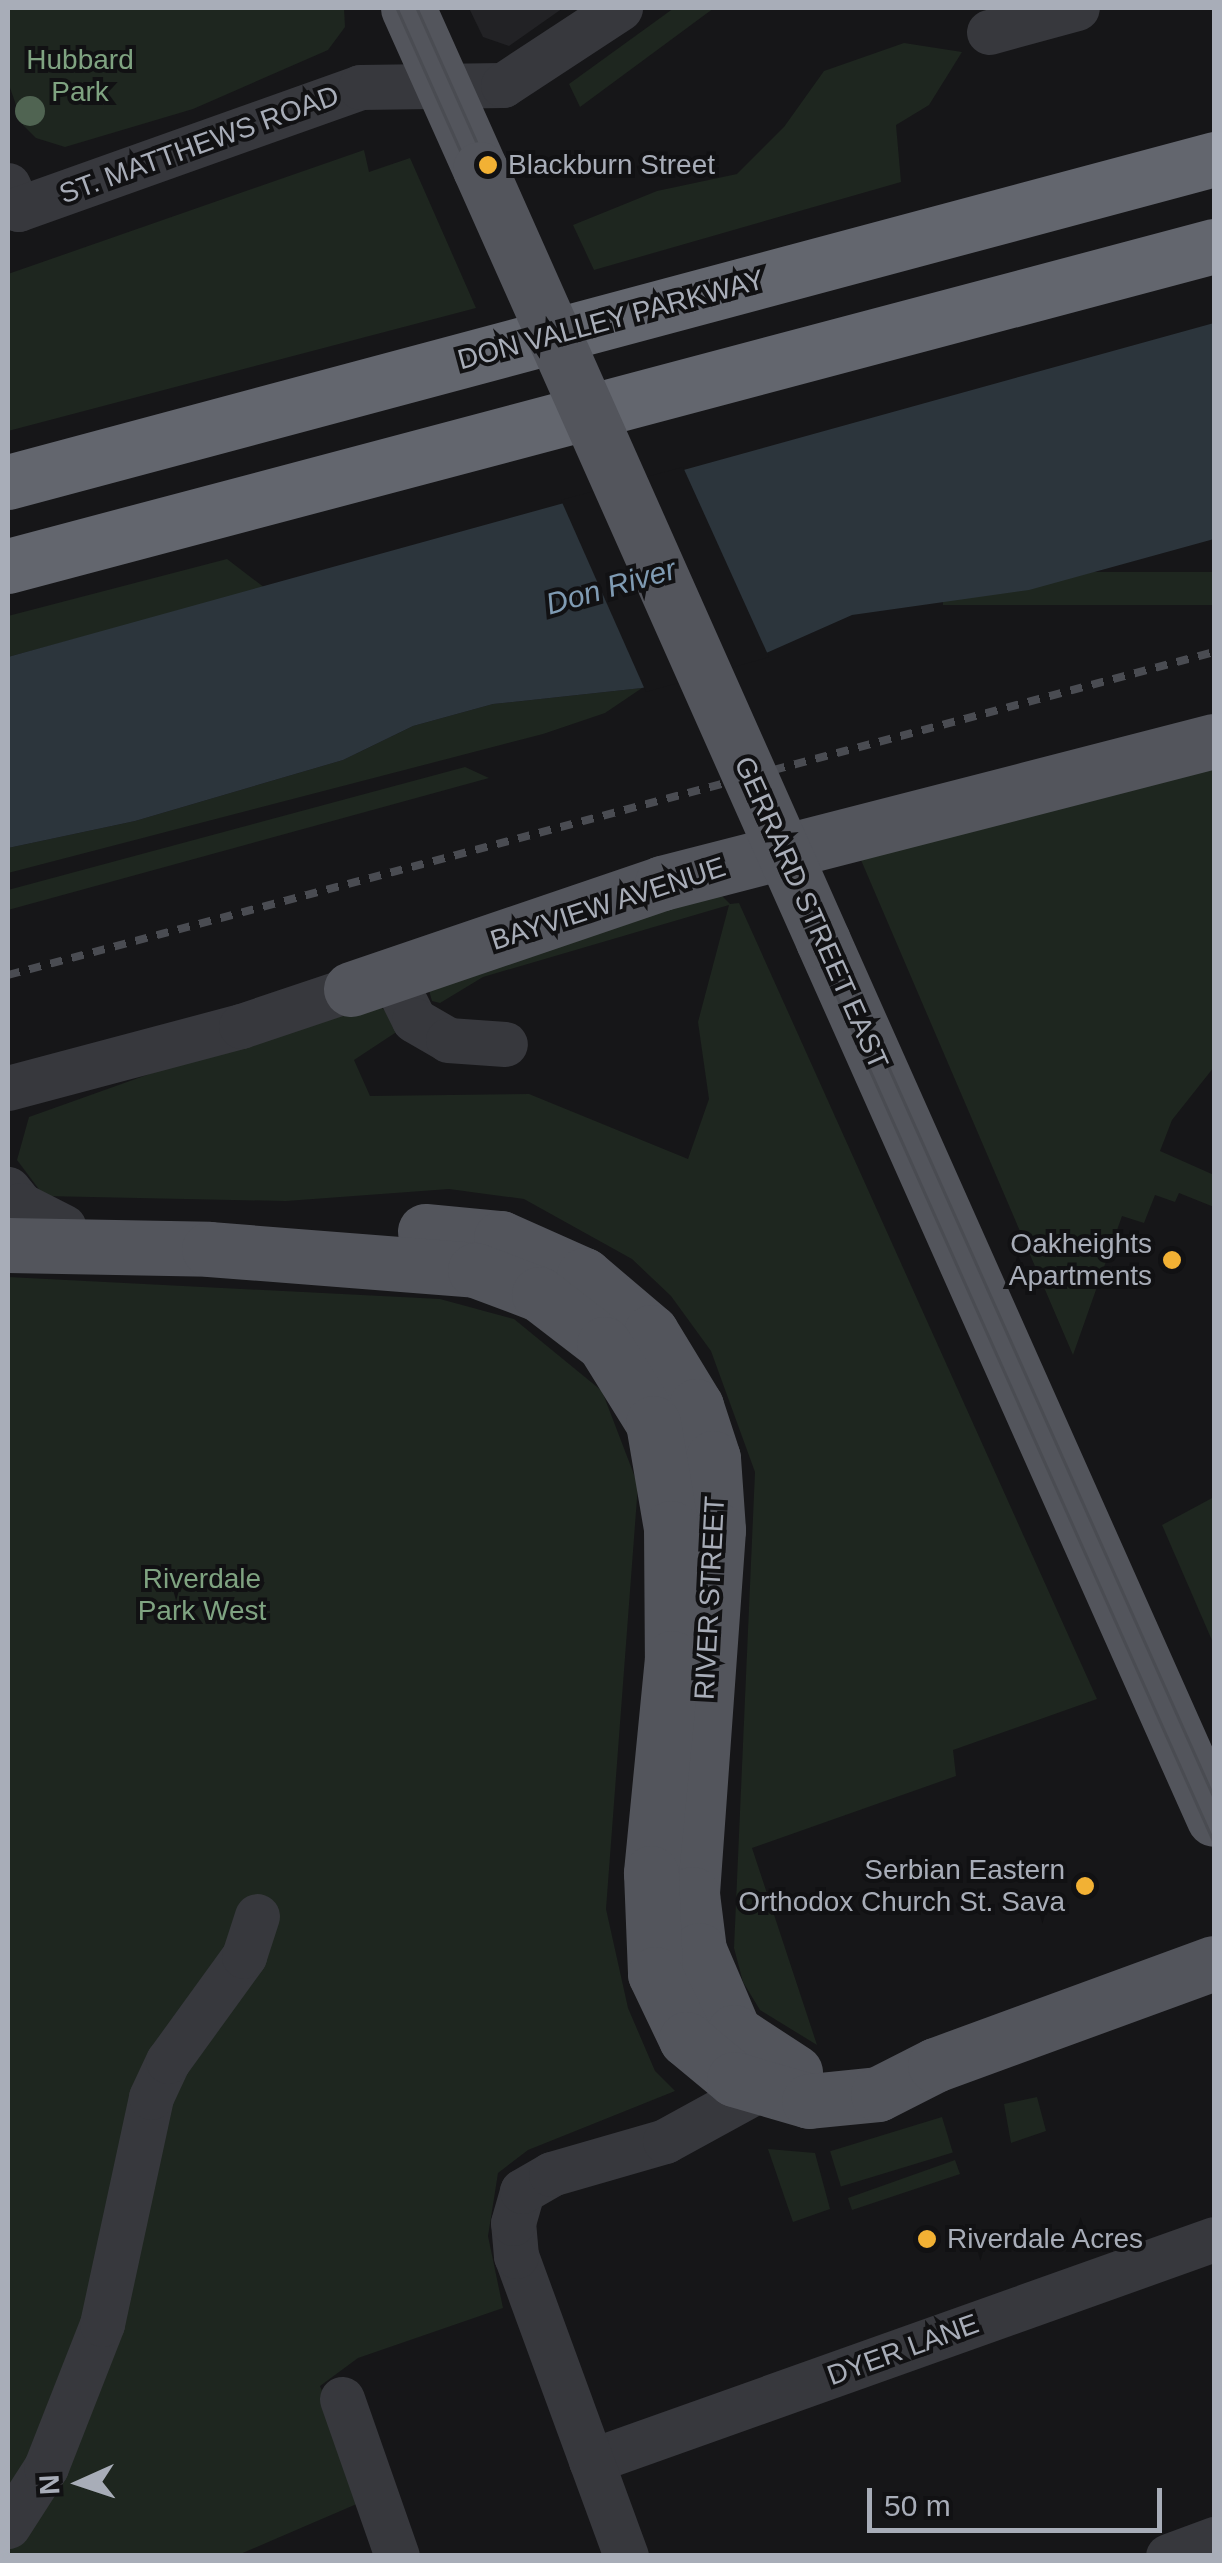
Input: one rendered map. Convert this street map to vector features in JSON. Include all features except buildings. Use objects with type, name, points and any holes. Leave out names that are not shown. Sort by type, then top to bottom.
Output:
[{"type":"highway","name":"DON VALLEY PARKWAY","points":[[8,482],[1202,159]]},
{"type":"highway","points":[[8,566],[1214,246]]},
{"type":"main road","name":"GERRARD STREET EAST","points":[[408,8],[1214,1819]]},
{"type":"main road","name":"BAYVIEW AVENUE","points":[[371,982],[662,883],[1214,740]]},
{"type":"main road","name":"RIVER STREET","points":[[8,1222],[64,1227],[440,1231],[501,1238],[584,1275],[640,1322],[678,1372],[713,1458],[718,1530],[692,1894],[698,1950],[718,2008],[750,2047],[795,2072],[864,2076],[936,2065]]},
{"type":"main road","name":"RIVER STREET","points":[[8,1245],[228,1250],[475,1270],[539,1294],[604,1344],[653,1424],[671,1528],[672,1658],[652,1872],[656,1974],[686,2039],[714,2066],[758,2090],[809,2101],[878,2094],[936,2065],[1214,1963]]},
{"type":"street","points":[[441,82],[504,85],[620,8]]},
{"type":"street","points":[[989,32],[1077,8]]},
{"type":"street","name":"ST. MATTHEWS ROAD","points":[[12,197],[360,88],[441,82]]},
{"type":"street","points":[[371,982],[414,1020],[448,1040],[505,1044]]},
{"type":"street","name":"BAYVIEW AVENUE","points":[[8,1088],[371,982]]},
{"type":"street","points":[[8,1117],[87,1066]]},
{"type":"street","name":"RIVER STREET","points":[[8,1188],[21,1204],[64,1227]]},
{"type":"street","points":[[8,2526],[46,2467],[102,2324],[151,2097],[168,2061],[244,1956],[258,1916]]},
{"type":"street","points":[[626,2556],[527,2289],[513,2224],[522,2191],[551,2174],[665,2142],[758,2090]]},
{"type":"street","name":"DYER LANE","points":[[591,2461],[1214,2239]]},
{"type":"street","points":[[342,2399],[397,2556]]},
{"type":"street","points":[[1168,2556],[1214,2540]]},
{"type":"shaded area","points":[[469,8],[563,8],[509,46],[483,37]]},
{"type":"green space","name":"Hubbard Park","points":[[8,8],[344,8],[345,27],[328,50],[193,109],[65,147],[36,138],[23,125],[8,82]]},
{"type":"green space","points":[[674,8],[714,8],[580,107],[569,84]]},
{"type":"green space","points":[[904,43],[962,52],[929,105],[896,125],[901,182],[594,270],[573,225],[657,191],[737,174],[784,127],[824,71]]},
{"type":"green space","points":[[364,150],[369,172],[410,158],[476,308],[8,431],[8,274]]},
{"type":"green space","points":[[227,559],[265,588],[8,657],[8,616]]},
{"type":"green space","points":[[943,572],[1214,572],[1214,605],[943,605]]},
{"type":"green space","points":[[642,688],[605,713],[543,734],[8,873],[8,848],[135,821],[343,760],[413,726],[493,704]]},
{"type":"green space","points":[[1214,754],[1214,1067],[1172,1120],[1160,1151],[1214,1175],[1214,1207],[1179,1193],[1175,1202],[1155,1195],[1144,1223],[1122,1216],[1073,1355],[855,846]]},
{"type":"green space","points":[[465,767],[489,778],[8,910],[8,890]]},
{"type":"green space","points":[[706,880],[730,904],[739,903],[1097,1699],[953,1750],[956,1776],[752,1848],[817,2045],[760,2010],[743,1982],[734,1948],[755,1472],[711,1351],[671,1296],[632,1259],[524,1199],[449,1189],[286,1201],[44,1196],[17,1160],[29,1117],[368,996],[404,1027],[354,1060],[370,1096],[529,1094],[688,1159],[709,1099],[698,1022],[729,905],[483,977],[440,1003],[432,1001],[425,977]]},
{"type":"green space","name":"Riverdale Park West","points":[[8,1277],[440,1299],[514,1319],[602,1391],[638,1485],[606,1909],[628,2008],[655,2071],[675,2091],[528,2150],[498,2173],[488,2236],[503,2308],[358,2358],[320,2386],[366,2500],[238,2555],[8,2556]]},
{"type":"green space","points":[[1214,1497],[1214,1645],[1162,1525]]},
{"type":"green space","points":[[1037,2097],[1046,2131],[1011,2143],[1004,2104]]},
{"type":"green space","points":[[942,2117],[953,2152],[841,2187],[830,2151]]},
{"type":"green space","points":[[768,2149],[815,2153],[830,2209],[793,2222]]},
{"type":"green space","points":[[955,2160],[960,2174],[852,2210],[848,2198]]},
{"type":"water","name":"Don River","points":[[1214,323],[1214,539],[1029,590],[852,615],[764,654],[642,688],[493,704],[413,726],[343,760],[135,821],[8,848],[8,657]]},
{"type":"pier","points":[[683,467],[769,657],[646,692],[561,500]]},
{"type":"tram line","points":[[397,8],[1214,1842]]},
{"type":"tram line","points":[[417,8],[1214,1797]]},
{"type":"railway","points":[[8,975],[1214,652]]},
{"type":"place","name":"Blackburn Street","points":[[488,165]]},
{"type":"place","name":"Oakheights Apartments","points":[[1172,1260]]},
{"type":"place","name":"Serbian Eastern Orthodox Church St. Sava","points":[[1085,1886]]},
{"type":"place","name":"Riverdale Acres","points":[[927,2239]]}]
